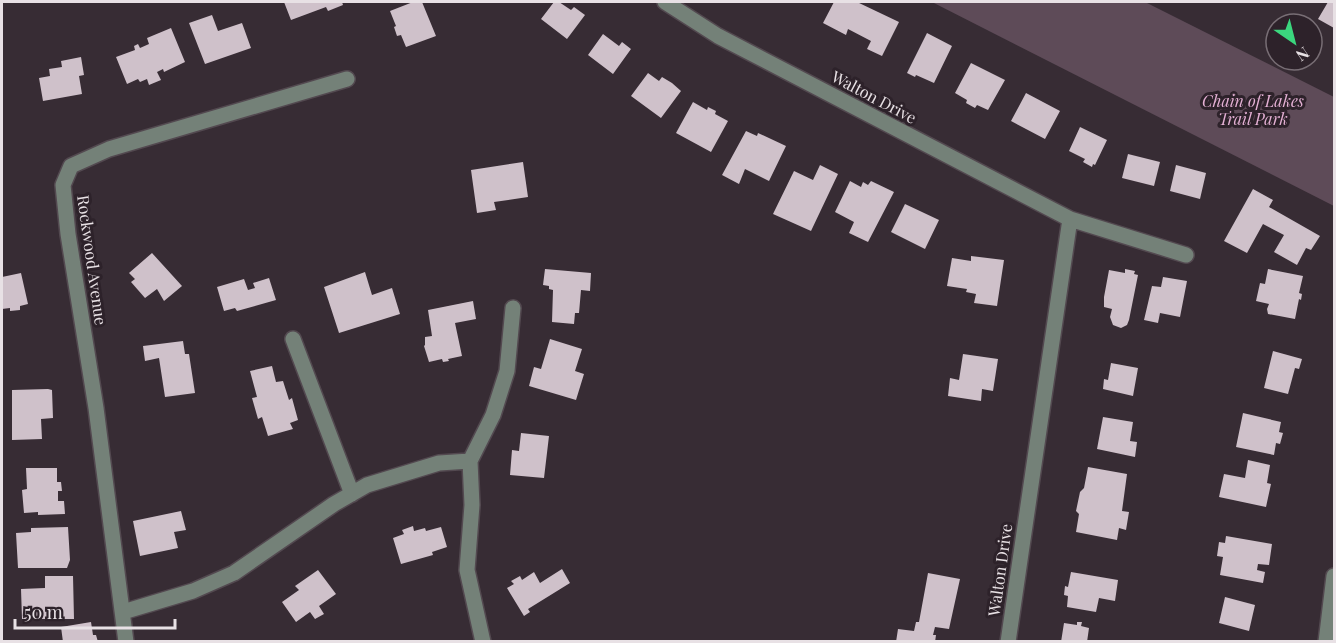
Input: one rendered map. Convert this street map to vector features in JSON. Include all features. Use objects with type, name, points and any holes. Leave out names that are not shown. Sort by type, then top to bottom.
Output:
[{"type":"street","name":"Walton Drive","points":[[665,2],[718,36],[1070,219],[1186,255]]},
{"type":"street","name":"Rockwood Avenue","points":[[126,642],[96,408],[68,234],[63,185],[71,166],[109,149],[347,79]]},
{"type":"street","name":"Walton Drive","points":[[1008,642],[1070,219]]},
{"type":"street","points":[[483,642],[468,570],[472,505],[470,461],[493,415],[507,370],[513,308]]},
{"type":"street","points":[[292,339],[352,494]]},
{"type":"street","points":[[123,612],[193,591],[234,573],[367,485],[439,463],[470,461]]},
{"type":"street","points":[[1326,642],[1335,576]]},
{"type":"green space","name":"Chain of Lakes Trail Park","points":[[932,2],[1145,2],[1264,62],[1264,72],[1284,72],[1334,97],[1334,206]]},
{"type":"building","points":[[284,2],[342,2],[343,5],[328,11],[326,7],[291,20]]},
{"type":"building","points":[[413,2],[422,2],[436,36],[406,47],[401,35],[397,36],[390,11]]},
{"type":"building","points":[[554,2],[559,2],[571,10],[574,7],[585,15],[567,39],[541,19]]},
{"type":"building","points":[[834,2],[857,2],[899,22],[882,56],[867,49],[871,41],[848,29],[846,35],[823,23]]},
{"type":"building","points":[[1328,2],[1334,2],[1334,28],[1324,22],[1324,12],[1322,12]]},
{"type":"building","points":[[212,15],[218,31],[242,23],[251,48],[205,64],[189,23]]},
{"type":"building","points":[[171,28],[185,62],[164,72],[163,69],[157,72],[161,80],[149,85],[147,79],[140,82],[138,79],[127,84],[116,57],[135,50],[134,46],[138,44],[140,48],[149,44],[147,38]]},
{"type":"building","points":[[927,33],[952,46],[934,83],[907,73]]},
{"type":"building","points":[[603,34],[619,46],[622,42],[631,49],[613,74],[588,55]]},
{"type":"building","points":[[81,57],[84,75],[79,76],[82,94],[43,101],[39,78],[50,76],[49,69],[62,67],[61,61]]},
{"type":"building","points":[[971,63],[1005,80],[988,110],[977,105],[975,108],[955,93]]},
{"type":"building","points":[[648,73],[659,81],[662,77],[681,91],[661,118],[631,96]]},
{"type":"building","points":[[1026,93],[1060,111],[1045,139],[1011,121]]},
{"type":"building","points":[[693,102],[707,110],[708,107],[716,111],[715,114],[728,121],[711,152],[676,133]]},
{"type":"building","points":[[1080,127],[1107,140],[1092,167],[1083,162],[1085,159],[1069,151]]},
{"type":"building","points":[[746,131],[757,136],[758,133],[786,146],[769,181],[745,169],[739,184],[722,175]]},
{"type":"building","points":[[1128,154],[1160,162],[1154,186],[1122,178]]},
{"type":"building","points":[[523,162],[528,197],[494,202],[496,210],[477,213],[471,170]]},
{"type":"building","points":[[820,165],[838,174],[811,231],[773,214],[794,171],[813,180]]},
{"type":"building","points":[[1176,165],[1206,173],[1200,199],[1170,191]]},
{"type":"building","points":[[850,181],[861,187],[863,182],[868,185],[871,181],[894,192],[868,242],[849,233],[854,222],[835,212]]},
{"type":"building","points":[[1253,189],[1273,200],[1269,207],[1320,236],[1311,250],[1306,248],[1297,265],[1274,252],[1284,235],[1263,224],[1247,253],[1224,241]]},
{"type":"building","points":[[905,204],[939,220],[925,249],[891,232]]},
{"type":"building","points":[[152,253],[182,286],[164,301],[157,289],[145,298],[131,282],[135,279],[129,273]]},
{"type":"building","points":[[971,256],[1004,260],[997,306],[974,303],[976,294],[966,292],[967,289],[947,286],[952,258],[971,261]]},
{"type":"building","points":[[545,269],[591,273],[590,291],[581,290],[579,313],[575,313],[574,324],[552,322],[553,290],[543,285]]},
{"type":"building","points":[[1125,269],[1135,271],[1134,274],[1138,275],[1129,320],[1127,325],[1121,328],[1113,325],[1110,317],[1112,309],[1104,307],[1104,297],[1109,270],[1125,273]]},
{"type":"building","points":[[1268,269],[1303,276],[1299,293],[1302,294],[1301,300],[1299,299],[1295,319],[1268,314],[1269,304],[1256,301],[1260,283],[1265,284]]},
{"type":"building","points":[[365,272],[372,295],[392,288],[400,314],[339,333],[324,287]]},
{"type":"building","points":[[21,273],[28,304],[20,306],[20,310],[2,309],[2,277]]},
{"type":"building","points":[[1163,277],[1187,281],[1180,317],[1160,313],[1158,323],[1144,320],[1152,286],[1161,287]]},
{"type":"building","points":[[269,278],[276,300],[237,311],[235,308],[224,311],[217,287],[244,279],[248,290],[255,288],[253,283]]},
{"type":"building","points":[[473,301],[476,319],[455,323],[462,356],[448,359],[449,361],[443,362],[442,359],[429,362],[424,346],[425,337],[432,336],[428,310]]},
{"type":"building","points":[[550,339],[582,349],[575,371],[584,374],[576,400],[529,386],[534,367],[541,369]]},
{"type":"building","points":[[183,341],[185,354],[189,354],[195,393],[165,397],[159,358],[145,361],[143,346]]},
{"type":"building","points":[[1273,351],[1302,359],[1299,369],[1295,368],[1288,394],[1264,388]]},
{"type":"building","points":[[963,354],[998,359],[993,391],[982,389],[981,401],[948,396],[950,378],[959,380]]},
{"type":"building","points":[[1111,363],[1138,368],[1133,396],[1103,389],[1104,379],[1108,380]]},
{"type":"building","points":[[272,366],[276,382],[283,381],[289,400],[292,398],[298,420],[290,423],[293,429],[268,436],[262,417],[258,419],[252,398],[257,397],[250,371]]},
{"type":"building","points":[[12,390],[52,390],[53,418],[41,419],[42,439],[12,440]]},
{"type":"building","points":[[1243,413],[1281,422],[1279,432],[1283,433],[1280,444],[1276,443],[1274,455],[1236,447]]},
{"type":"building","points":[[1103,417],[1133,422],[1130,441],[1137,442],[1135,457],[1097,449]]},
{"type":"building","points":[[521,433],[549,436],[544,478],[510,475],[512,450],[519,451]]},
{"type":"building","points":[[1248,460],[1270,465],[1267,483],[1271,484],[1266,507],[1219,497],[1224,474],[1245,478]]},
{"type":"building","points":[[1088,467],[1127,474],[1122,511],[1129,512],[1126,530],[1119,528],[1117,540],[1076,532],[1079,514],[1076,511]]},
{"type":"building","points":[[26,468],[57,468],[57,482],[61,482],[62,491],[58,491],[58,501],[64,501],[65,514],[24,513],[22,490],[27,489]]},
{"type":"building","points":[[181,511],[186,530],[174,532],[178,548],[140,556],[133,521]]},
{"type":"building","points":[[413,526],[414,531],[441,527],[447,547],[432,552],[433,555],[401,564],[393,538],[404,534],[402,530]]},
{"type":"building","points":[[68,527],[70,560],[67,568],[18,568],[16,533],[31,532],[31,528]]},
{"type":"building","points":[[1226,536],[1272,544],[1269,565],[1258,564],[1257,570],[1265,572],[1263,583],[1220,575],[1223,557],[1217,556],[1219,542],[1225,543]]},
{"type":"building","points":[[562,569],[570,583],[528,609],[530,612],[524,616],[507,588],[514,584],[511,581],[520,576],[522,580],[534,572],[540,583]]},
{"type":"building","points":[[318,570],[336,594],[319,606],[324,614],[315,619],[310,612],[296,622],[282,602],[299,590],[295,586]]},
{"type":"building","points":[[1071,572],[1118,580],[1115,601],[1099,598],[1096,612],[1067,607],[1068,596],[1064,595],[1065,586],[1068,587]]},
{"type":"building","points":[[928,573],[960,579],[949,629],[935,627],[933,635],[936,635],[935,642],[896,642],[898,629],[914,631],[916,622],[919,622]]},
{"type":"building","points":[[45,576],[73,576],[74,619],[22,619],[21,589],[45,588]]},
{"type":"building","points":[[1225,597],[1255,605],[1249,631],[1219,623]]},
{"type":"building","points":[[91,622],[93,635],[96,635],[98,642],[63,642],[61,627]]},
{"type":"building","points":[[1077,622],[1082,622],[1081,626],[1089,628],[1087,642],[1061,642],[1064,623],[1077,625]]}]
